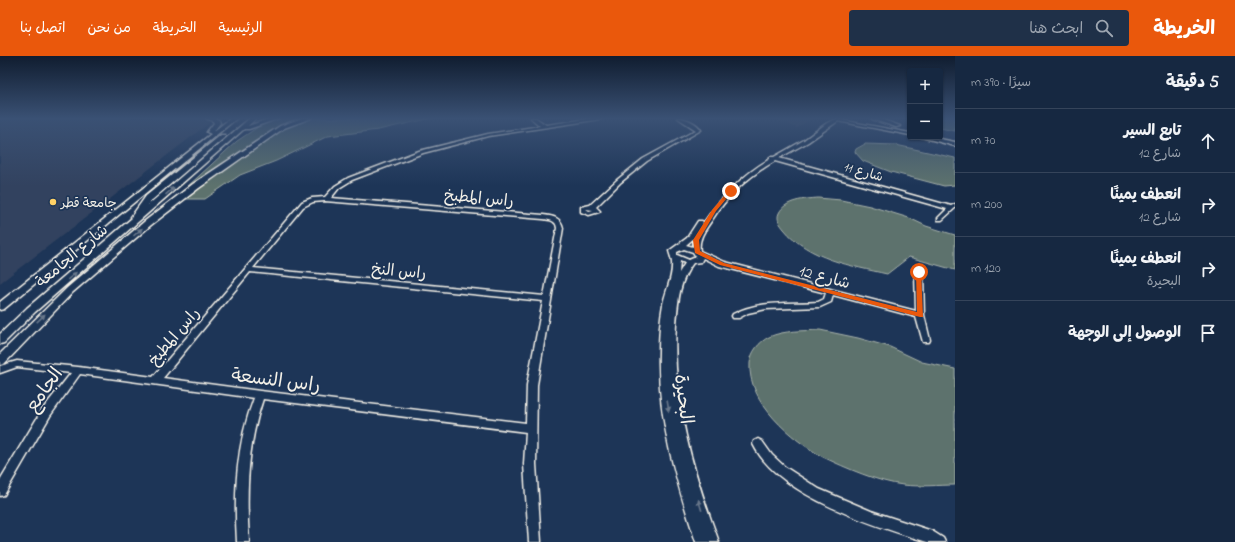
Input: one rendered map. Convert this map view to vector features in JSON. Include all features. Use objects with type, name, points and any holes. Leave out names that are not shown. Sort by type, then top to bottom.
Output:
[{"type":"main road","points":[[183,159],[184,153],[199,141]]},
{"type":"main road","name":"شارع الجامعة","points":[[0,307],[206,141]]},
{"type":"main road","points":[[132,224],[139,210],[149,198],[218,141]]},
{"type":"main road","name":"شارع الجامعة","points":[[0,340],[31,310],[228,141]]},
{"type":"main road","points":[[0,361],[70,290],[169,206],[262,141]]},
{"type":"main road","points":[[11,349],[31,310]]},
{"type":"street","points":[[327,199],[342,183],[359,174],[405,157],[463,141]]},
{"type":"street","points":[[592,207],[613,185],[645,160],[680,141]]},
{"type":"street","points":[[677,252],[690,239],[706,218],[721,194],[734,186],[750,172],[800,141]]},
{"type":"street","points":[[772,158],[806,141]]},
{"type":"street","points":[[940,141],[955,144]]},
{"type":"street","name":"شارع 11","points":[[772,158],[953,210]]},
{"type":"street","name":"راس المطبخ","points":[[156,380],[303,204],[316,199],[327,199],[543,217],[555,220],[559,223],[560,228],[532,385],[530,464],[534,542]]},
{"type":"street","name":"شارع 11","points":[[940,219],[953,210]]},
{"type":"street","points":[[698,252],[696,240],[706,218]]},
{"type":"street","name":"شارع 12","points":[[677,252],[689,248],[722,264]]},
{"type":"street","name":"شارع 12","points":[[677,252],[693,261],[722,264],[920,315]]},
{"type":"street","name":"البحيرة","points":[[677,252],[676,268],[667,304],[668,338],[672,375],[680,432],[700,504],[713,542]]},
{"type":"street","name":"البحيرة","points":[[698,252],[699,258],[684,269],[675,297],[664,374],[671,432],[686,490],[702,542]]},
{"type":"street","name":"راس النخ","points":[[248,270],[547,299]]},
{"type":"street","points":[[919,272],[920,315],[926,340]]},
{"type":"street","points":[[736,316],[745,310],[758,308],[820,304],[828,300],[830,292]]},
{"type":"street","points":[[11,349],[11,359],[18,364]]},
{"type":"street","name":"راس النسعة","points":[[0,370],[18,364],[78,370],[260,395],[530,428]]},
{"type":"street","name":"الجامع","points":[[0,490],[46,413],[78,370]]},
{"type":"street","points":[[243,542],[242,498],[244,455],[252,415],[260,395]]},
{"type":"street","points":[[758,444],[773,464],[815,494],[886,523],[939,542]]},
{"type":"shaded area","name":"جامعة قطر","points":[[0,141],[186,141],[0,283]]},
{"type":"green space","points":[[237,141],[318,141],[276,161],[240,175],[205,199],[174,199]]},
{"type":"green space","points":[[865,144],[896,145],[955,158],[955,185],[944,186],[891,172],[863,161],[855,152],[856,149]]},
{"type":"green space","points":[[818,198],[841,200],[870,206],[909,218],[926,226],[955,235],[955,270],[909,257],[887,274],[831,260],[805,248],[781,225],[778,217],[779,213],[786,205],[796,201]]},
{"type":"green space","points":[[820,330],[890,347],[922,362],[955,369],[955,485],[903,485],[883,481],[862,474],[842,466],[811,450],[785,430],[774,418],[756,392],[751,378],[750,363],[754,351],[769,337],[781,333]]},
{"type":"place","name":"جامعة قطر","points":[[53,202]]},
{"type":"route","points":[[731,191],[714,211],[696,240],[695,245],[697,252],[708,258],[722,264],[920,315],[919,272]]}]
